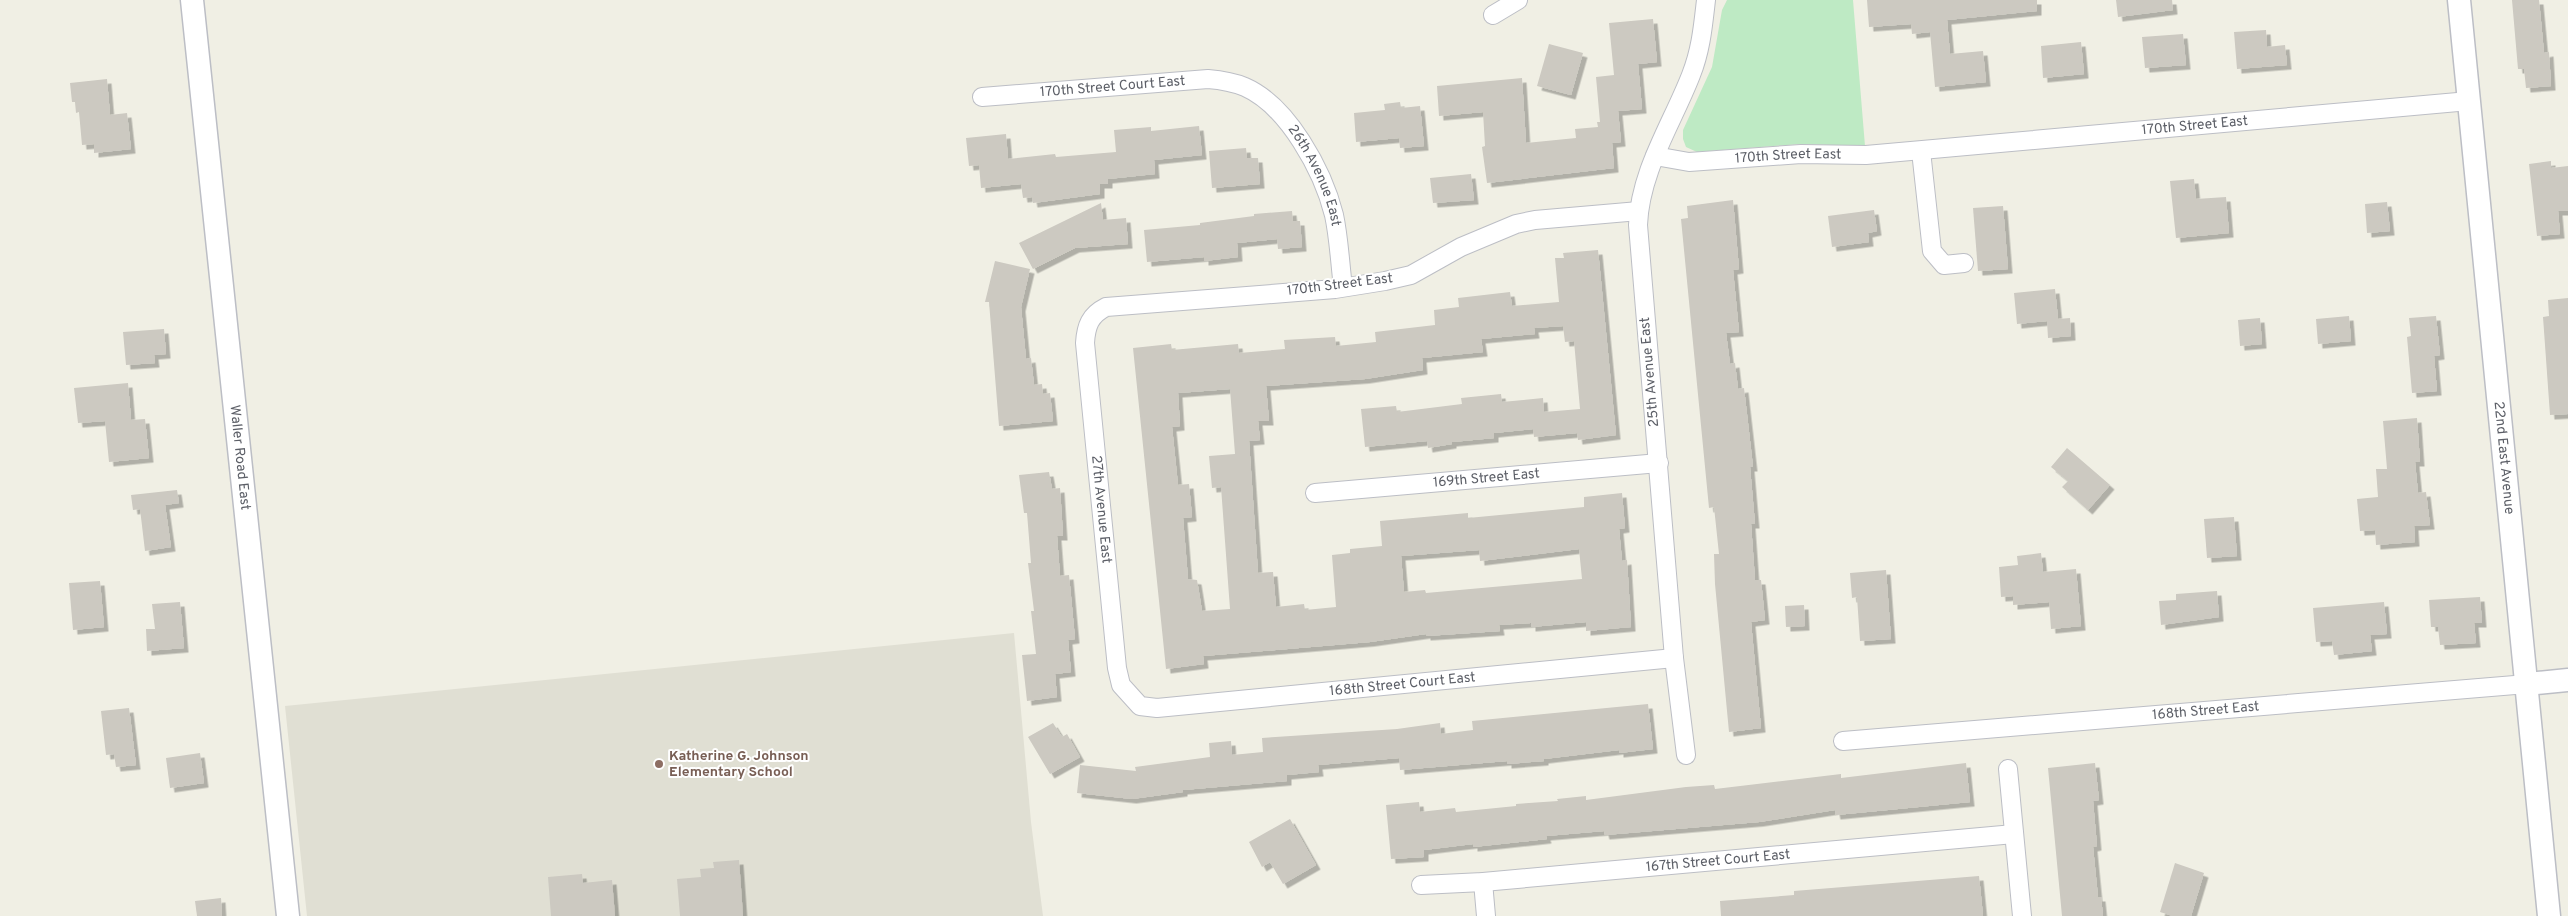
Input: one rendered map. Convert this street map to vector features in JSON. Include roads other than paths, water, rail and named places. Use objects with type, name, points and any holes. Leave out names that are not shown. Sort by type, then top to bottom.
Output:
[{"type":"street","name":"Waller Road East","points":[[192,0],[288,916]]},
{"type":"street","points":[[1493,15],[1518,0]]},
{"type":"street","name":"25th Avenue East","points":[[1686,755],[1674,658],[1659,463],[1640,265],[1639,211],[1655,156],[1691,76],[1701,46],[1706,0]]},
{"type":"street","name":"22nd East Avenue","points":[[2459,0],[2549,916]]},
{"type":"street","name":"170th Street Court East","points":[[982,97],[1208,79],[1222,80],[1244,86]]},
{"type":"street","name":"26th Avenue East","points":[[1244,86],[1263,97],[1280,114],[1319,172],[1334,216],[1343,288]]},
{"type":"street","name":"170th Street East","points":[[1655,156],[1689,162],[1801,154],[1866,155],[2469,101]]},
{"type":"street","points":[[1921,151],[1932,251],[1944,264],[1964,263]]},
{"type":"street","name":"170th Street East","points":[[1092,317],[1106,308],[1343,288],[1411,275],[1461,247],[1516,224],[1544,219],[1639,211]]},
{"type":"street","name":"27th Avenue East","points":[[1092,317],[1086,329],[1084,343],[1117,668],[1121,685],[1132,698]]},
{"type":"street","name":"169th Street East","points":[[1316,493],[1659,463]]},
{"type":"street","name":"168th Street Court East","points":[[1132,698],[1140,706],[1156,708],[1674,658]]},
{"type":"street","name":"168th Street East","points":[[1843,741],[2568,680]]},
{"type":"street","points":[[2008,769],[2022,916]]},
{"type":"street","name":"167th Street Court East","points":[[1421,885],[1483,882],[2014,834]]},
{"type":"street","points":[[1483,882],[1486,916]]},
{"type":"place","name":"Katherine G. Johnson Elementary School","points":[[659,764]]}]
